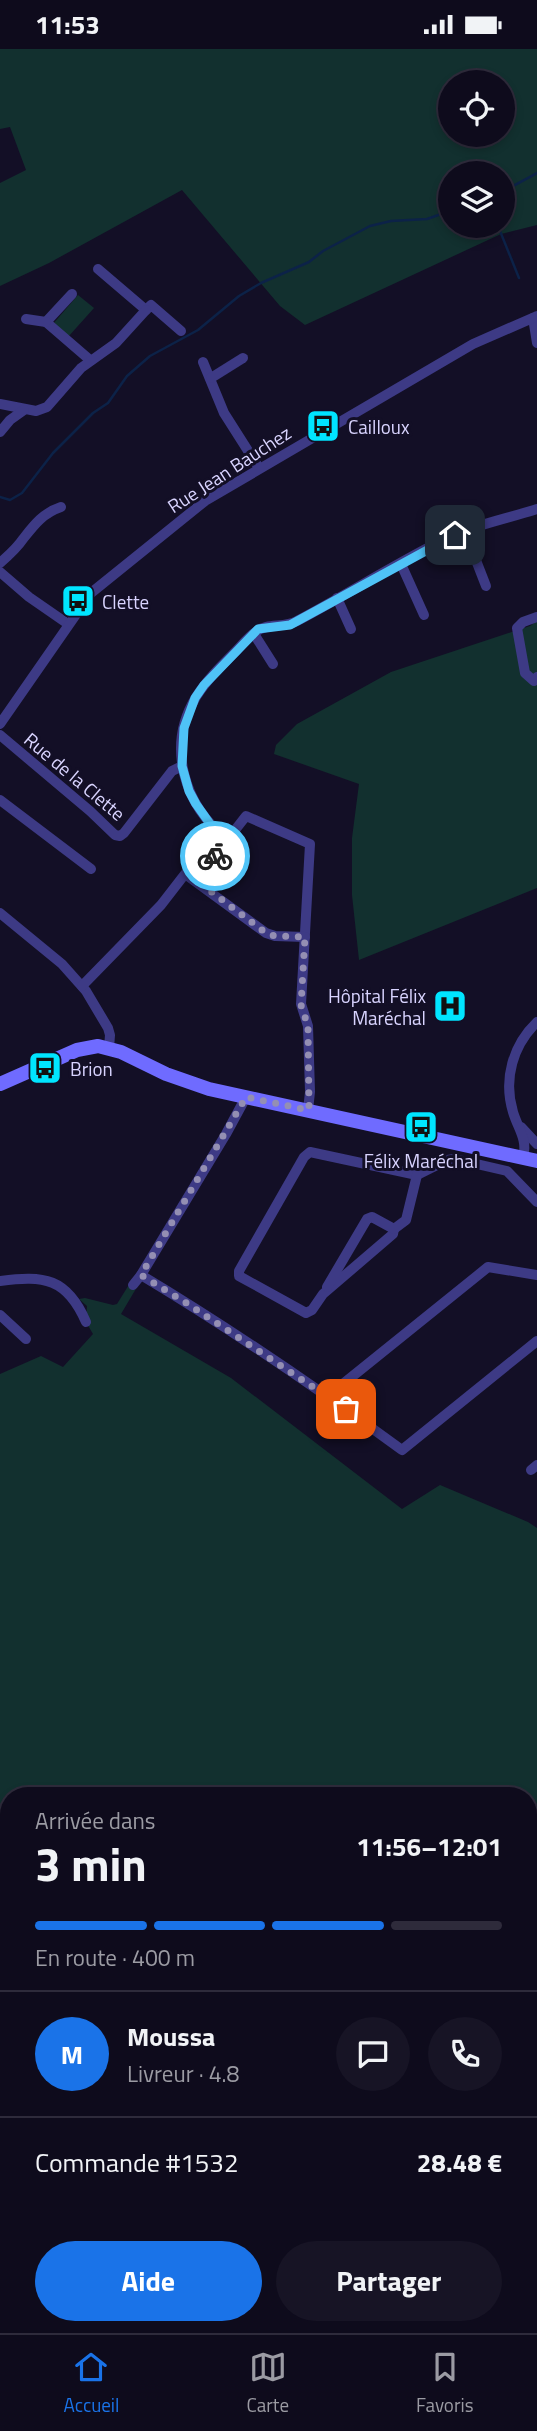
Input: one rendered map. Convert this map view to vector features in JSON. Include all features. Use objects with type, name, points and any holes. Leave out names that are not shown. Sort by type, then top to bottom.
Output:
[{"type":"street","points":[[98,269],[146,310]]},
{"type":"street","points":[[46,322],[72,294]]},
{"type":"street","points":[[0,404],[24,411],[47,407],[72,377],[116,343],[151,305],[181,331]]},
{"type":"street","points":[[535,317],[537,343]]},
{"type":"street","name":"Rue Jean Bauchez","points":[[0,725],[91,593],[205,501],[473,344],[535,317]]},
{"type":"street","points":[[26,319],[46,322],[90,361]]},
{"type":"street","points":[[211,378],[243,358]]},
{"type":"street","points":[[203,362],[224,413],[259,468]]},
{"type":"street","points":[[0,432],[10,420],[24,411]]},
{"type":"street","points":[[0,563],[30,529],[49,512],[61,507]]},
{"type":"street","points":[[227,839],[213,828],[196,804],[182,766],[184,728],[195,698],[214,673],[262,628],[290,625],[442,540],[537,509]]},
{"type":"street","points":[[465,532],[486,586]]},
{"type":"street","points":[[401,564],[424,615]]},
{"type":"street","points":[[0,572],[29,597],[68,624]]},
{"type":"street","points":[[337,599],[351,629]]},
{"type":"street","points":[[537,617],[523,622],[517,628],[526,673],[534,681],[537,677]]},
{"type":"street","points":[[254,634],[274,664]]},
{"type":"street","name":"Rue de la Clette","points":[[0,735],[115,835],[120,836],[172,771],[182,766]]},
{"type":"street","points":[[0,800],[91,869]]},
{"type":"street","points":[[196,880],[246,816],[310,844],[301,1005],[308,1026],[308,1110]]},
{"type":"street","points":[[82,986],[161,905],[185,874],[266,933],[305,937]]},
{"type":"street","points":[[0,913],[43,947],[82,986],[108,1028],[109,1048]]},
{"type":"street","points":[[537,1022],[518,1046],[509,1081],[513,1114],[537,1144]]},
{"type":"street","points":[[0,1084],[77,1050],[98,1046],[109,1048],[192,1084],[530,1159]]},
{"type":"street","points":[[133,1285],[246,1097]]},
{"type":"street","points":[[521,1127],[530,1159]]},
{"type":"street","points":[[394,1229],[372,1217],[367,1219],[323,1294],[312,1310],[306,1313],[240,1277],[238,1273],[304,1157],[310,1152],[417,1175],[447,1160],[455,1159],[507,1171],[537,1202]]},
{"type":"street","points":[[323,1294],[406,1220],[417,1175]]},
{"type":"street","points":[[328,1396],[488,1266],[537,1275]]},
{"type":"street","points":[[141,1275],[328,1396],[402,1450],[537,1341]]},
{"type":"street","points":[[4,1280],[36,1278],[56,1285],[72,1296],[86,1322]]},
{"type":"street","points":[[0,1315],[26,1339]]},
{"type":"green space","points":[[0,49],[537,49],[537,225],[515,230],[515,161],[438,161],[438,238],[492,238],[305,325],[280,306],[182,190],[49,263],[0,286],[0,183],[26,170],[10,127],[0,129]]},
{"type":"green space","points":[[78,295],[94,308],[68,337],[53,324]]},
{"type":"green space","points":[[537,621],[537,888],[359,960],[352,895],[352,838],[359,784],[274,754],[276,745],[297,724],[391,672],[530,626]]},
{"type":"green space","points":[[130,1283],[137,1287],[121,1314],[231,1378],[402,1509],[440,1485],[537,1528],[537,1787],[0,1787],[0,1374],[41,1356],[63,1367],[93,1334],[86,1322],[87,1306],[79,1299],[117,1304]]},
{"type":"waterway","points":[[515,185],[537,173]]},
{"type":"waterway","points":[[0,497],[10,500],[22,493],[53,453],[93,413],[108,403],[127,376],[150,356],[198,330],[239,296],[309,262],[323,251],[370,226],[438,215]]},
{"type":"waterway","points":[[503,238],[519,278]]},
{"type":"way so far","points":[[215,856],[196,880],[266,933],[305,937],[301,1005],[308,1026],[309,1107],[308,1110],[246,1097],[141,1275],[346,1409]]},
{"type":"place","name":"Cailloux","points":[[323,426]]},
{"type":"place","name":"Clette","points":[[78,601]]},
{"type":"place","name":"Hôpital Félix Maréchal","points":[[450,1006]]},
{"type":"place","name":"Brion","points":[[45,1068]]},
{"type":"place","name":"Félix Maréchal","points":[[421,1127]]},
{"type":"route","points":[[215,856],[227,839],[213,828],[196,804],[182,766],[181,744],[188,713],[204,685],[258,629],[290,625],[455,535]]}]
